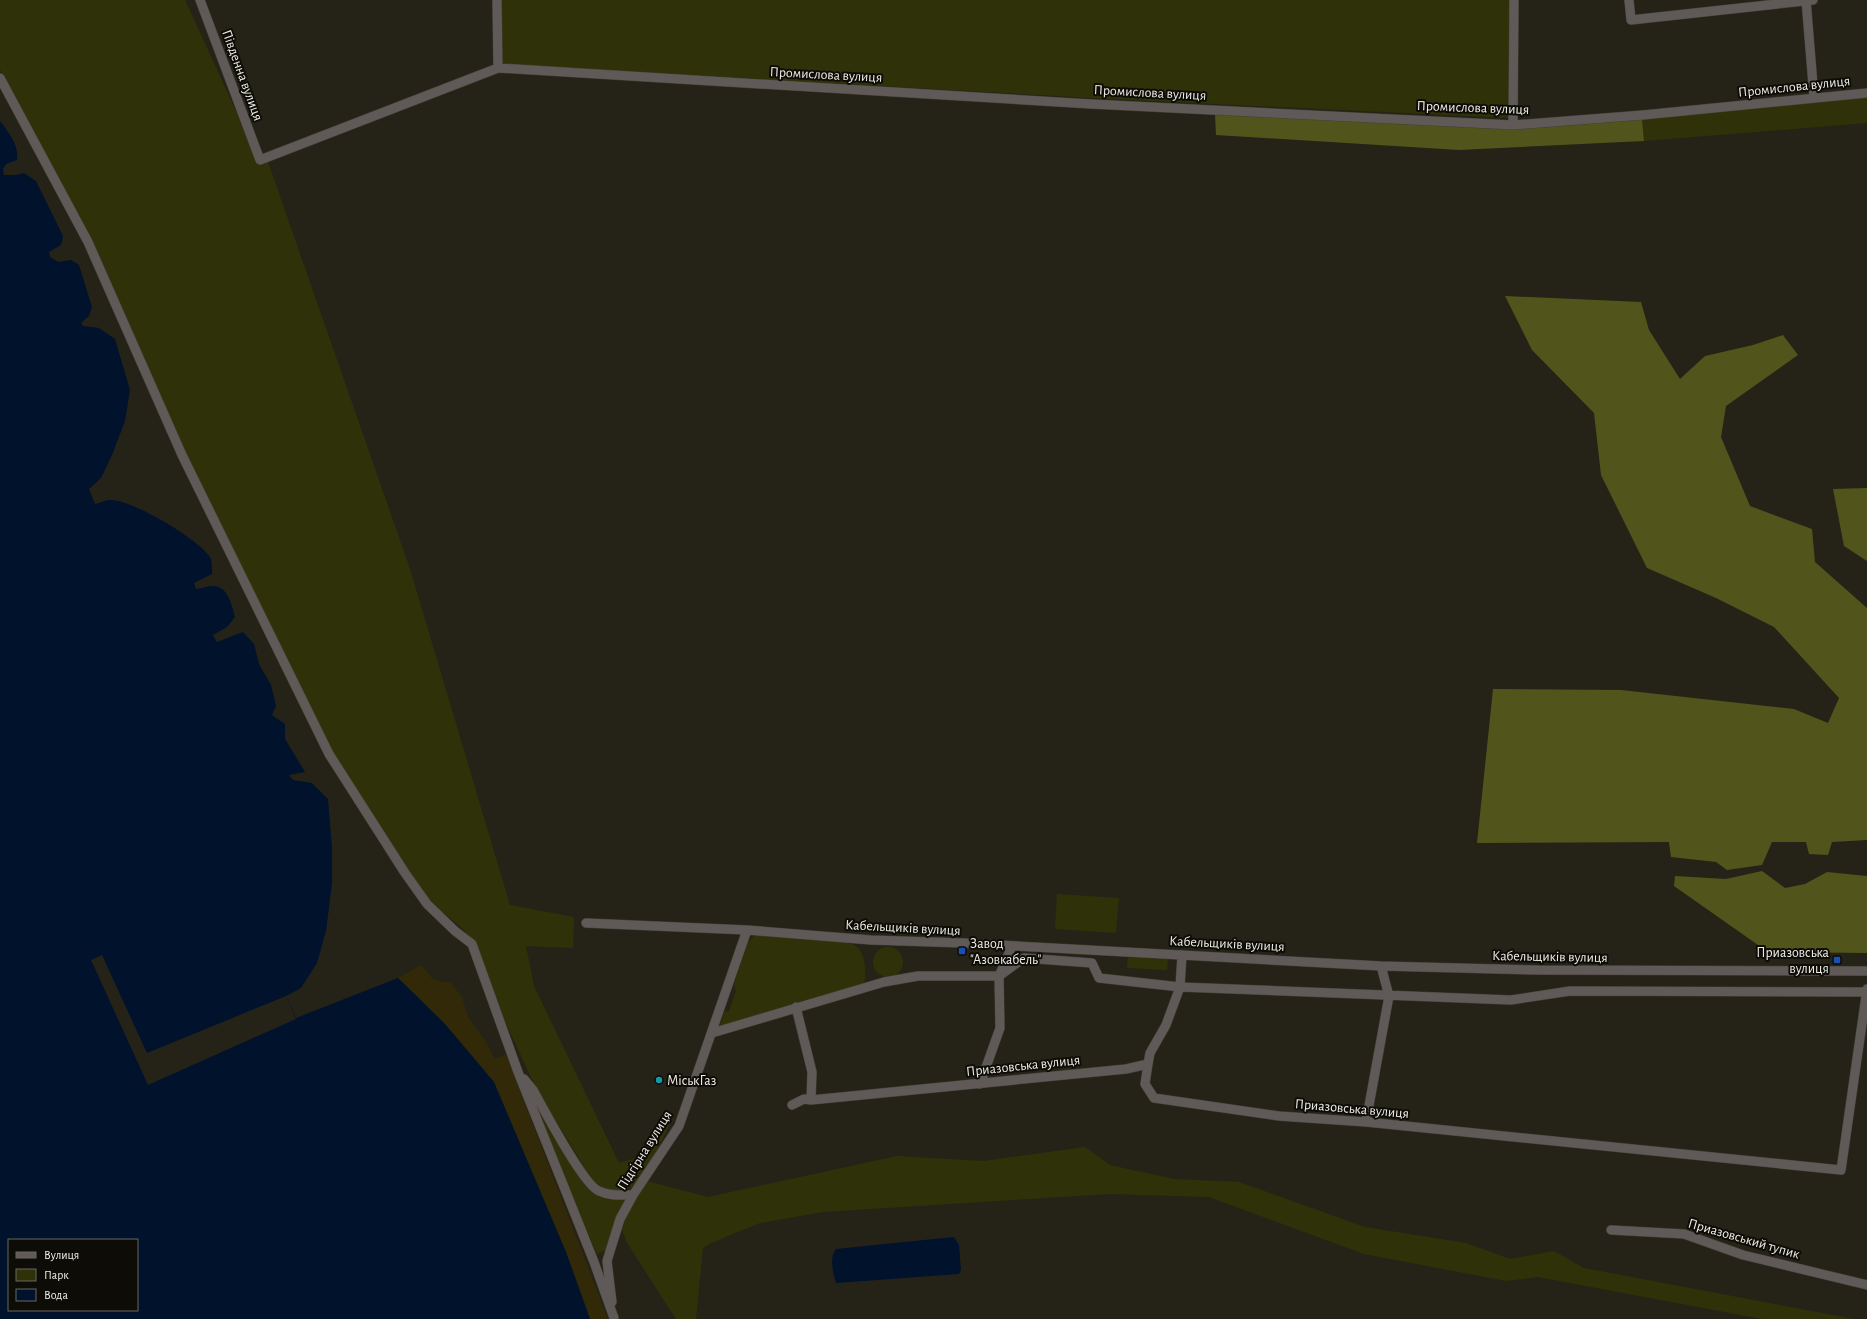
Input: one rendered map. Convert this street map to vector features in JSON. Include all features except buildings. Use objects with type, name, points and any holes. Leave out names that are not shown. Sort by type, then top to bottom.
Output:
[{"type":"street","name":"Південна вулиця","points":[[200,0],[260,160],[498,68]]},
{"type":"street","points":[[497,0],[498,68]]},
{"type":"street","points":[[1513,125],[1514,0]]},
{"type":"street","points":[[1629,0],[1631,20],[1808,0],[1814,97]]},
{"type":"street","points":[[1721,0],[1722,10]]},
{"type":"street","name":"Промислова вулиця","points":[[498,68],[1091,104],[1513,125],[1643,115],[1867,93]]},
{"type":"street","points":[[0,78],[88,242],[182,455],[329,754],[405,873],[427,904],[455,931],[472,944],[518,1072],[594,1262],[614,1319]]},
{"type":"street","name":"Кабельщиків вулиця","points":[[586,923],[747,930],[871,940],[1381,966],[1538,970],[1867,971]]},
{"type":"street","name":"Підгірна вулиця","points":[[614,1319],[607,1261],[620,1219],[633,1195],[679,1126],[747,930]]},
{"type":"street","points":[[980,1084],[1000,1028],[999,976],[1012,946]]},
{"type":"street","points":[[1148,1064],[1150,1053],[1166,1025],[1180,987],[1182,955]]},
{"type":"street","points":[[712,1033],[884,982],[918,976],[999,976],[1024,958],[1092,963],[1099,978],[1180,987],[1389,996],[1511,1000],[1570,991],[1867,992],[1867,989]]},
{"type":"street","points":[[1366,1122],[1389,996],[1381,966]]},
{"type":"street","name":"Приазовська вулиця","points":[[792,1106],[804,1099],[811,1100],[980,1084],[1126,1069],[1148,1064],[1145,1084],[1154,1098],[1279,1116],[1366,1122],[1841,1170],[1867,992]]},
{"type":"street","points":[[796,1007],[812,1072],[811,1100]]},
{"type":"street","points":[[518,1072],[533,1090],[577,1164],[597,1191],[611,1194],[633,1195]]},
{"type":"street","name":"Приазовський тупик","points":[[1611,1230],[1684,1234],[1743,1255],[1867,1285]]},
{"type":"green space","points":[[0,0],[185,0],[259,161],[267,159],[410,569],[510,905],[574,917],[573,948],[526,946],[534,986],[619,1163],[636,1158],[654,1142],[674,1115],[645,1172],[634,1185],[629,1188],[618,1191],[607,1189],[596,1184],[592,1180],[536,1088],[504,1019],[473,940],[462,928],[430,902],[330,753],[258,606],[187,455],[92,239],[0,70]]},
{"type":"green space","points":[[497,0],[1510,0],[1509,118],[1091,98],[497,64]]},
{"type":"green space","points":[[1867,97],[1867,123],[1644,141],[1642,119]]},
{"type":"green space","points":[[1215,114],[1476,127],[1642,119],[1644,141],[1459,150],[1216,135]]},
{"type":"green space","points":[[1505,296],[1641,302],[1649,330],[1680,379],[1705,356],[1753,345],[1783,335],[1798,355],[1726,406],[1721,437],[1750,506],[1812,529],[1815,562],[1867,608],[1867,840],[1832,842],[1828,855],[1809,854],[1806,842],[1772,842],[1762,865],[1727,870],[1716,862],[1671,857],[1669,842],[1477,843],[1493,689],[1621,690],[1794,709],[1828,723],[1839,698],[1774,627],[1716,598],[1647,568],[1601,475],[1594,413],[1532,350]]},
{"type":"green space","points":[[1867,488],[1867,561],[1844,546],[1833,489]]},
{"type":"green space","points":[[1762,871],[1785,888],[1805,884],[1827,872],[1867,876],[1867,953],[1768,952],[1674,886],[1675,876],[1726,879]]},
{"type":"green space","points":[[1057,894],[1119,898],[1116,933],[1055,929]]},
{"type":"green space","points":[[754,936],[823,939],[848,943],[856,946],[864,959],[865,977],[863,987],[720,1026],[724,1012],[729,1011],[736,991],[734,985],[747,943]]},
{"type":"green space","points":[[888,947],[899,951],[903,962],[899,973],[888,977],[877,973],[873,962],[877,951]]},
{"type":"green space","points":[[1128,957],[1168,959],[1167,970],[1127,968]]},
{"type":"green space","points":[[540,1109],[591,1190],[598,1196],[622,1198],[624,1201],[605,1251],[597,1254],[560,1170],[537,1110]]},
{"type":"green space","points":[[1085,1147],[1110,1165],[1174,1179],[1239,1182],[1365,1227],[1466,1243],[1510,1259],[1554,1251],[1584,1268],[1854,1319],[1762,1319],[1538,1277],[1506,1281],[1364,1254],[1209,1197],[1109,1194],[823,1212],[760,1223],[711,1243],[703,1248],[696,1319],[676,1319],[627,1243],[622,1230],[627,1215],[647,1181],[708,1197],[897,1156],[983,1161]]},
{"type":"sand","points":[[421,965],[434,980],[451,983],[462,997],[468,1017],[485,1040],[495,1059],[506,1054],[608,1319],[590,1319],[566,1252],[445,1024],[398,978]]},
{"type":"water","points":[[0,121],[13,139],[17,155],[17,160],[6,164],[3,169],[4,175],[24,173],[36,181],[63,236],[61,245],[49,252],[50,257],[58,262],[71,260],[79,265],[92,307],[89,316],[81,323],[83,326],[99,328],[115,339],[130,390],[125,421],[112,455],[101,478],[89,489],[95,504],[110,500],[119,501],[133,506],[181,532],[205,551],[211,559],[212,574],[194,583],[196,589],[212,586],[222,589],[226,592],[235,617],[227,627],[213,635],[217,642],[243,632],[254,644],[259,664],[271,685],[276,706],[272,715],[285,724],[285,739],[305,772],[289,775],[293,780],[312,783],[328,799],[332,848],[332,883],[326,931],[317,963],[301,988],[286,996],[296,1018],[398,978],[445,1024],[494,1082],[566,1252],[590,1319],[0,1319]]},
{"type":"water","points":[[954,1237],[959,1245],[961,1270],[959,1274],[836,1283],[832,1261],[836,1249]]},
{"type":"pier","points":[[102,955],[147,1053],[286,996],[296,1019],[148,1085],[91,960]]},
{"type":"place","name":"Завод \"Азовкабель\"","points":[[962,951]]},
{"type":"place","name":"Приазовська вулиця","points":[[1837,960]]},
{"type":"place","name":"МіськГаз","points":[[659,1080]]}]
